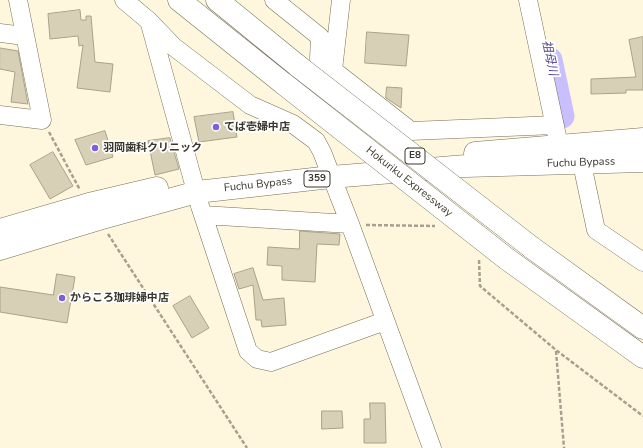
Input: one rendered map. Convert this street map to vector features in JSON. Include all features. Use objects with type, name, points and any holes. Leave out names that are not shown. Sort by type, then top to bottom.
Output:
[{"type":"highway","name":"Hokuriku Expressway","points":[[179,0],[507,259],[643,357]]},
{"type":"highway","name":"E8","points":[[217,0],[298,66],[531,247],[643,328]]},
{"type":"highway","name":"Fuchu Bypass","points":[[0,230],[94,211],[195,186],[329,171],[557,135],[643,139]]},
{"type":"highway","name":"Fuchu Bypass","points":[[329,171],[643,161]]},
{"type":"highway","name":"Fuchu Bypass","points":[[0,249],[94,211]]},
{"type":"street","points":[[0,115],[42,120],[18,0]]},
{"type":"street","points":[[124,0],[149,21],[174,47],[250,106],[293,124],[316,141],[350,224],[432,448]]},
{"type":"street","points":[[143,0],[203,216],[248,351],[257,359],[271,362],[385,320]]},
{"type":"street","points":[[274,0],[320,37],[319,59],[411,131],[557,135],[528,0]]},
{"type":"street","points":[[333,70],[341,0]]},
{"type":"street","points":[[0,33],[24,36]]},
{"type":"street","points":[[582,164],[596,230],[643,262]]},
{"type":"street","points":[[203,216],[350,224]]},
{"type":"path","points":[[42,120],[94,211],[246,448]]},
{"type":"path","points":[[350,224],[442,226]]},
{"type":"path","points":[[479,254],[480,286],[556,350],[643,416]]},
{"type":"path","points":[[556,350],[564,448]]},
{"type":"building","points":[[80,10],[81,20],[86,20],[86,16],[91,16],[95,62],[113,64],[110,92],[77,88],[83,45],[79,46],[78,36],[50,39],[48,14]]},
{"type":"building","points":[[367,32],[409,35],[406,66],[365,63]]},
{"type":"building","points":[[643,37],[643,90],[626,90],[626,93],[591,94],[591,79],[636,77],[629,40]]},
{"type":"building","points":[[0,48],[18,51],[28,104],[11,102],[15,72],[0,69]]},
{"type":"building","points":[[387,87],[402,88],[401,108],[386,98]]},
{"type":"building","name":"てば壱婦中店","points":[[233,112],[237,137],[199,142],[194,117]]},
{"type":"building","name":"羽岡歯科クリニック","points":[[105,131],[113,157],[86,165],[75,140]]},
{"type":"building","points":[[170,138],[179,169],[155,175],[148,141]]},
{"type":"building","points":[[53,152],[73,186],[50,199],[30,165]]},
{"type":"building","points":[[300,231],[340,234],[339,245],[317,244],[315,282],[282,280],[282,266],[267,265],[268,247],[299,249]]},
{"type":"building","points":[[253,268],[263,300],[284,298],[286,325],[262,327],[261,320],[256,320],[253,285],[239,289],[234,274]]},
{"type":"building","points":[[57,274],[75,277],[67,323],[0,312],[0,287],[53,295]]},
{"type":"building","points":[[190,296],[209,328],[192,338],[173,306]]},
{"type":"building","points":[[370,403],[385,403],[386,443],[364,443],[364,419],[370,419]]},
{"type":"building","points":[[322,411],[342,411],[343,428],[322,429]]},
{"type":"waterway","name":"祖母川","points":[[550,60],[562,116]]},
{"type":"place","name":"てば壱婦中店","points":[[216,127]]},
{"type":"place","name":"羽岡歯科クリニック","points":[[95,148]]},
{"type":"place","name":"からころ珈琲婦中店","points":[[62,298]]}]
